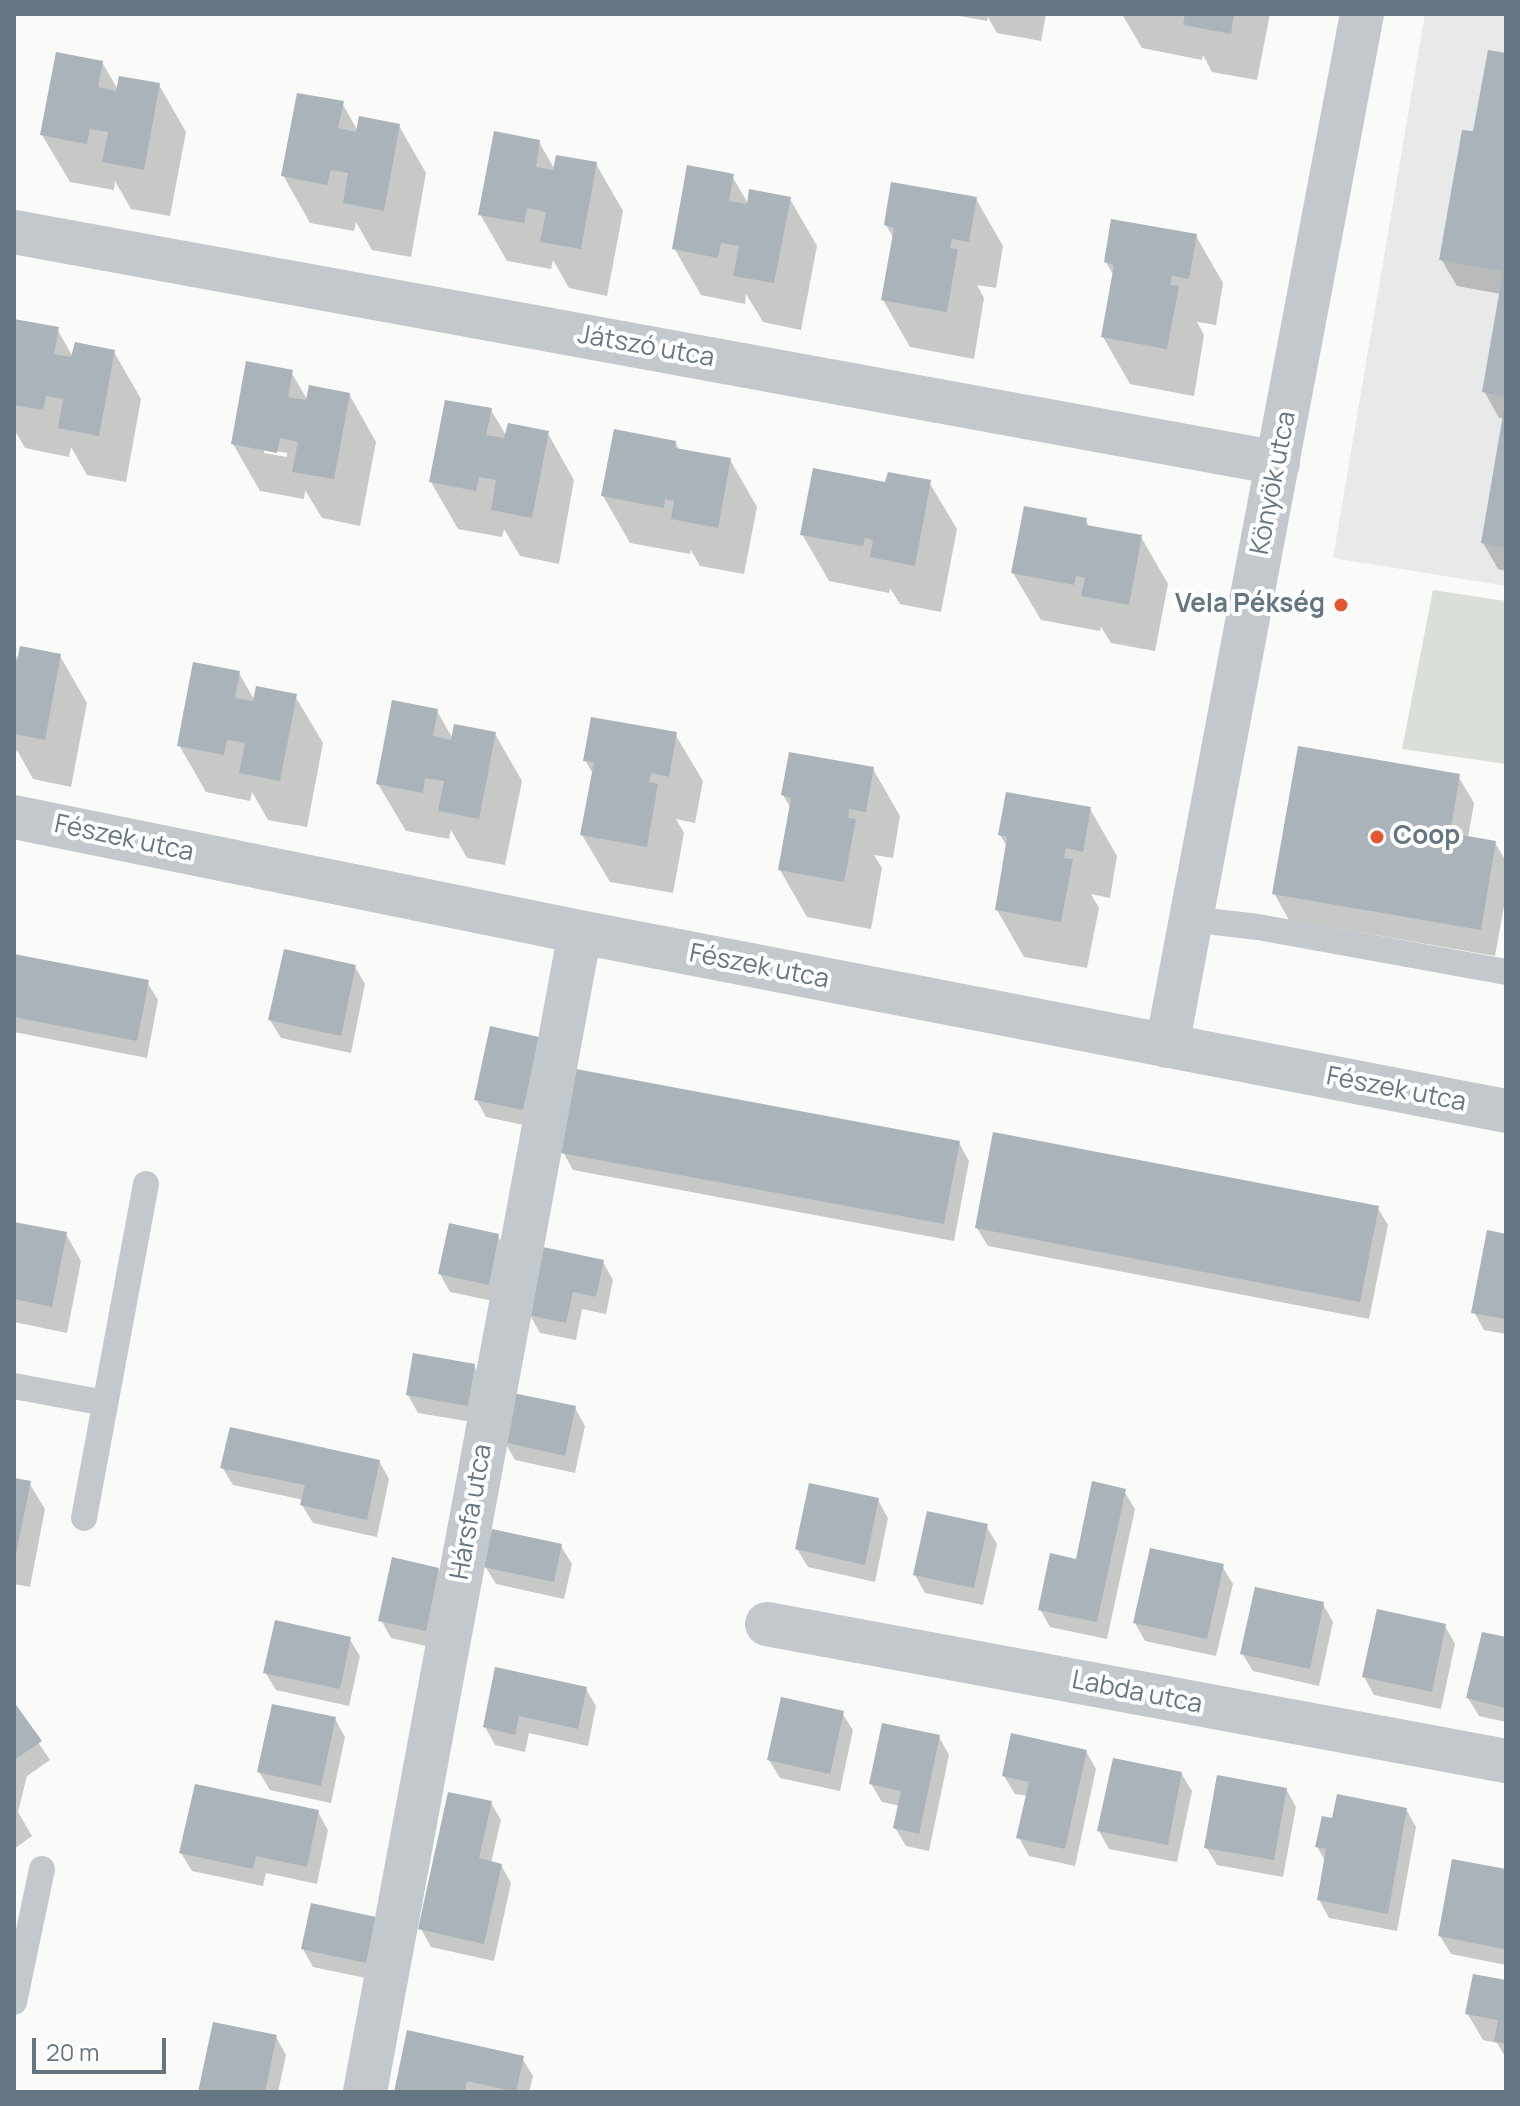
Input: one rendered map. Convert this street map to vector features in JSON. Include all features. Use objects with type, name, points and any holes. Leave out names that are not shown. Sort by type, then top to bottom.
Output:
[{"type":"street","name":"Könyök utca","points":[[1167,1046],[1362,14]]},
{"type":"street","name":"Játszó utca","points":[[14,232],[1278,463]]},
{"type":"street","name":"Fészek utca","points":[[14,817],[580,932],[1506,1111]]},
{"type":"street","name":"Hársfa utca","points":[[365,2092],[580,932]]},
{"type":"street","name":"Labda utca","points":[[767,1624],[1506,1761]]},
{"type":"lane","points":[[1190,919],[1258,927],[1506,972]]},
{"type":"lane","points":[[84,1518],[146,1184]]},
{"type":"lane","points":[[14,1386],[105,1403]]},
{"type":"lane","points":[[14,2002],[42,1869]]},
{"type":"shaded area","points":[[1425,14],[1506,14],[1506,586],[1333,558]]},
{"type":"shaded area","points":[[1433,590],[1506,601],[1506,764],[1402,749]]},
{"type":"building","points":[[1185,14],[1234,14],[1231,34],[1183,25]]},
{"type":"building","points":[[1488,50],[1506,53],[1506,396],[1482,392],[1503,271],[1439,260],[1462,130],[1473,131]]},
{"type":"building","points":[[56,52],[103,61],[98,87],[116,91],[119,76],[160,83],[144,170],[102,162],[108,132],[90,129],[87,144],[40,135]]},
{"type":"building","points":[[297,93],[344,101],[338,128],[356,132],[359,116],[400,124],[384,211],[343,203],[348,173],[331,170],[327,185],[281,176]]},
{"type":"building","points":[[494,131],[540,140],[536,167],[553,170],[556,155],[597,162],[581,249],[540,242],[546,212],[527,208],[524,223],[478,215]]},
{"type":"building","points":[[687,165],[734,174],[729,201],[747,204],[749,189],[791,197],[774,283],[733,276],[739,246],[721,243],[718,258],[672,249]]},
{"type":"building","points":[[891,182],[977,197],[969,242],[952,239],[950,248],[958,249],[947,312],[881,300],[894,228],[884,225]]},
{"type":"building","points":[[1111,219],[1197,234],[1189,279],[1172,276],[1170,285],[1179,286],[1167,349],[1101,337],[1114,265],[1104,262]]},
{"type":"building","points":[[14,319],[59,327],[54,354],[71,357],[75,342],[115,350],[99,436],[58,428],[63,399],[46,396],[43,410],[14,405]]},
{"type":"building","points":[[246,361],[293,370],[288,397],[306,400],[309,385],[350,393],[334,479],[292,472],[298,442],[280,438],[277,453],[231,444]]},
{"type":"building","points":[[445,400],[492,408],[486,435],[504,438],[508,423],[549,431],[532,518],[491,510],[496,480],[479,477],[476,491],[429,482]]},
{"type":"building","points":[[1506,409],[1506,548],[1481,543]]},
{"type":"building","points":[[614,429],[676,441],[675,448],[731,458],[718,528],[671,519],[674,501],[665,499],[664,508],[601,496]]},
{"type":"building","points":[[813,468],[885,482],[888,472],[931,480],[915,566],[870,557],[873,540],[865,538],[863,546],[800,535]]},
{"type":"building","points":[[1024,506],[1087,518],[1086,525],[1142,535],[1129,605],[1081,596],[1085,578],[1076,576],[1074,585],[1011,573]]},
{"type":"building","points":[[20,646],[61,654],[45,740],[14,734],[14,661],[17,661]]},
{"type":"building","points":[[193,662],[240,671],[235,698],[253,701],[256,686],[297,694],[280,781],[239,773],[245,743],[227,740],[224,755],[177,746]]},
{"type":"building","points":[[392,700],[438,709],[433,736],[451,740],[454,724],[496,732],[479,819],[438,811],[444,781],[425,778],[423,793],[376,784]]},
{"type":"building","points":[[591,717],[677,732],[669,777],[651,773],[649,782],[658,784],[647,847],[580,835],[594,762],[583,761]]},
{"type":"building","name":"Coop","points":[[1298,746],[1460,774],[1450,833],[1496,841],[1481,930],[1272,894]]},
{"type":"building","points":[[789,752],[874,767],[866,812],[849,809],[848,818],[856,819],[844,882],[778,870],[791,798],[781,795]]},
{"type":"building","points":[[1006,792],[1091,807],[1083,852],[1066,848],[1064,858],[1073,859],[1061,922],[995,910],[1007,837],[998,835]]},
{"type":"building","points":[[284,949],[356,965],[341,1036],[268,1020]]},
{"type":"building","points":[[14,954],[149,980],[137,1041],[14,1017]]},
{"type":"building","points":[[490,1026],[539,1037],[523,1110],[474,1100]]},
{"type":"building","points":[[576,1069],[960,1141],[944,1224],[561,1153]]},
{"type":"building","points":[[993,1132],[1379,1206],[1360,1302],[975,1228]]},
{"type":"building","points":[[14,1222],[67,1232],[52,1307],[14,1299]]},
{"type":"building","points":[[449,1223],[499,1234],[489,1285],[438,1274]]},
{"type":"building","points":[[1487,1230],[1506,1234],[1506,1319],[1471,1313]]},
{"type":"building","points":[[543,1247],[604,1260],[596,1297],[573,1292],[566,1323],[528,1315]]},
{"type":"building","points":[[413,1353],[475,1364],[468,1406],[406,1395]]},
{"type":"building","points":[[513,1393],[576,1406],[565,1456],[503,1442]]},
{"type":"building","points":[[230,1427],[380,1460],[367,1520],[300,1505],[305,1485],[220,1468]]},
{"type":"building","points":[[14,1478],[31,1481],[15,1559],[14,1559]]},
{"type":"building","points":[[1092,1481],[1126,1489],[1097,1622],[1038,1610],[1050,1553],[1076,1559]]},
{"type":"building","points":[[809,1483],[879,1498],[865,1565],[795,1549]]},
{"type":"building","points":[[927,1511],[988,1524],[974,1588],[913,1575]]},
{"type":"building","points":[[492,1529],[562,1544],[554,1582],[483,1567]]},
{"type":"building","points":[[1150,1548],[1224,1564],[1207,1639],[1133,1623]]},
{"type":"building","points":[[392,1557],[439,1568],[426,1631],[378,1621]]},
{"type":"building","points":[[1255,1587],[1324,1602],[1310,1669],[1240,1654]]},
{"type":"building","points":[[1377,1609],[1446,1624],[1432,1692],[1362,1677]]},
{"type":"building","points":[[275,1620],[351,1637],[340,1689],[263,1673]]},
{"type":"building","points":[[1482,1632],[1506,1637],[1506,1708],[1466,1698]]},
{"type":"building","points":[[495,1667],[587,1687],[578,1729],[519,1716],[515,1735],[483,1727]]},
{"type":"building","points":[[781,1697],[844,1711],[830,1774],[767,1760]]},
{"type":"building","points":[[14,1702],[42,1741],[17,1758],[15,1767]]},
{"type":"building","points":[[272,1704],[336,1717],[321,1786],[257,1772]]},
{"type":"building","points":[[882,1723],[940,1735],[919,1834],[893,1828],[901,1791],[869,1784]]},
{"type":"building","points":[[1011,1733],[1087,1750],[1065,1849],[1016,1838],[1029,1782],[1002,1776]]},
{"type":"building","points":[[1113,1758],[1182,1772],[1168,1845],[1097,1831]]},
{"type":"building","points":[[1217,1775],[1287,1788],[1274,1860],[1204,1848]]},
{"type":"building","points":[[195,1784],[319,1810],[307,1867],[256,1856],[253,1869],[179,1853]]},
{"type":"building","points":[[448,1792],[492,1801],[479,1858],[502,1864],[484,1944],[418,1929]]},
{"type":"building","points":[[1337,1794],[1407,1808],[1388,1914],[1317,1900],[1326,1849],[1315,1847],[1322,1816],[1332,1818]]},
{"type":"building","points":[[1452,1859],[1506,1869],[1504,1949],[1438,1936]]},
{"type":"building","points":[[311,1903],[376,1917],[366,1963],[301,1949]]},
{"type":"building","points":[[1473,1974],[1506,1980],[1506,2044],[1494,2041],[1498,2020],[1465,2014]]},
{"type":"building","points":[[213,2022],[277,2035],[265,2092],[198,2092]]},
{"type":"building","points":[[407,2030],[524,2056],[516,2092],[467,2081],[465,2092],[394,2092]]},
{"type":"place","name":"Vela Pékség","points":[[1341,605]]},
{"type":"place","name":"Coop","points":[[1377,837]]}]
